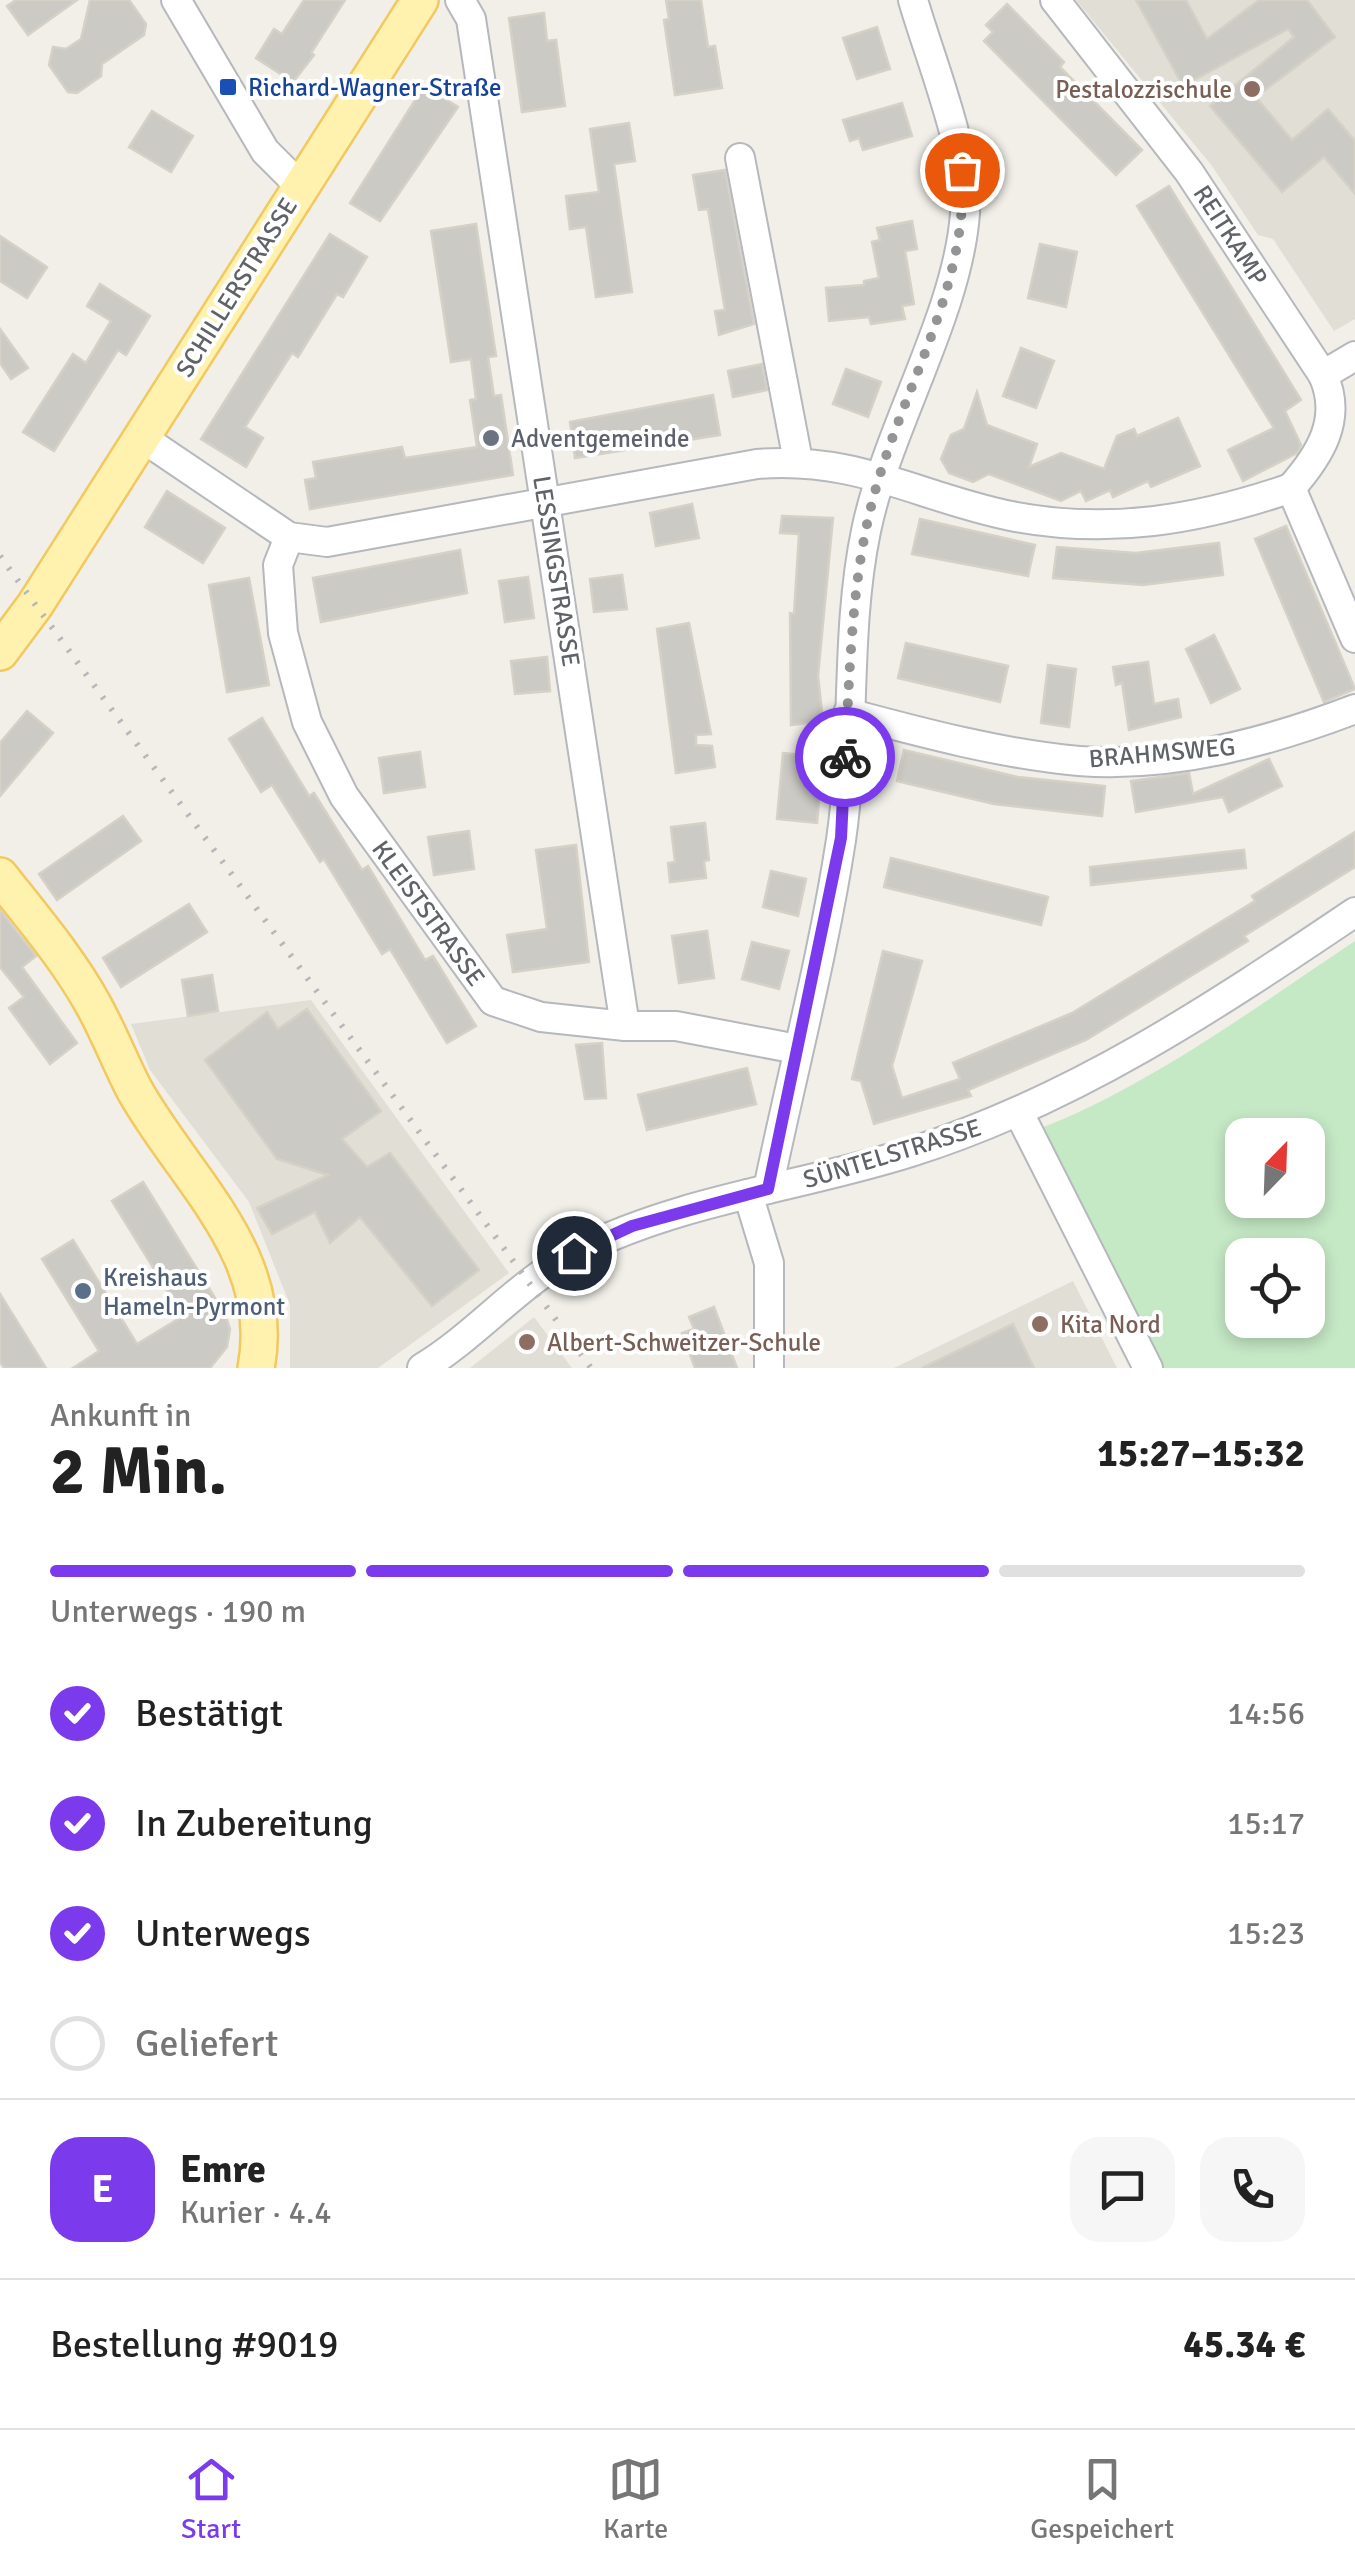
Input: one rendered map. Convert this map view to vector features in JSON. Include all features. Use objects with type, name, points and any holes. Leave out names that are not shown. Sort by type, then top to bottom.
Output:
[{"type":"main road","name":"SCHILLERSTRASSE","points":[[0,652],[54,575],[420,0]]},
{"type":"main road","points":[[0,876],[94,1004],[135,1090],[225,1223],[258,1294],[261,1344],[256,1368]]},
{"type":"street","points":[[176,0],[265,151],[299,185]]},
{"type":"street","name":"LESSINGSTRASSE","points":[[460,0],[471,19],[624,1026]]},
{"type":"street","points":[[769,1368],[768,1263],[758,1191],[797,1049],[841,838],[865,536],[880,475],[950,281],[965,213],[962,170],[913,0]]},
{"type":"street","name":"REITKAMP","points":[[1054,0],[1189,172],[1323,375],[1332,412],[1325,442],[1291,488]]},
{"type":"street","points":[[740,158],[798,461]]},
{"type":"street","points":[[1323,375],[1355,356]]},
{"type":"street","points":[[142,438],[289,537],[327,542],[798,461],[880,475],[1011,516],[1078,525],[1149,522],[1217,513],[1291,488],[1355,638]]},
{"type":"street","name":"KLEISTSTRASSE","points":[[289,537],[278,564],[282,632],[307,722],[344,796],[493,1001],[540,1017],[624,1026],[676,1026],[797,1049]]},
{"type":"street","name":"BRAHMSWEG","points":[[848,713],[994,748],[1082,761],[1225,749],[1282,736],[1355,709]]},
{"type":"street","name":"SÜNTELSTRASSE","points":[[422,1368],[574,1253],[632,1226],[911,1152],[1018,1113],[1092,1078],[1181,1027],[1355,912]]},
{"type":"street","points":[[1018,1113],[1148,1368]]},
{"type":"shaded area","name":"Pestalozzischule","points":[[1076,0],[1355,0],[1355,319],[1334,331],[1273,239],[1258,235],[1212,166]]},
{"type":"shaded area","points":[[311,1000],[509,1273],[378,1368],[290,1368],[290,1305],[249,1202],[150,1070],[131,1024]]},
{"type":"shaded area","name":"Kita Nord","points":[[1073,1281],[1117,1368],[894,1368]]},
{"type":"shaded area","name":"Albert-Schweitzer-Schule","points":[[534,1317],[572,1368],[470,1368]]},
{"type":"green space","points":[[1355,941],[1355,1368],[1159,1368],[1039,1129],[1162,1068]]},
{"type":"building","points":[[16,0],[77,0],[28,35],[7,6]]},
{"type":"building","points":[[90,0],[129,0],[146,24],[144,35],[102,64],[101,76],[77,93],[68,92],[49,65],[53,47],[66,49],[81,39]]},
{"type":"building","points":[[304,0],[345,0],[311,53],[314,55],[293,82],[256,58],[274,29],[282,34]]},
{"type":"building","points":[[666,0],[701,0],[708,47],[715,46],[722,88],[675,95],[664,20],[669,19]]},
{"type":"building","points":[[1136,0],[1186,0],[1207,39],[1259,0],[1307,0],[1335,37],[1256,97],[1292,140],[1328,109],[1355,141],[1355,194],[1324,157],[1282,192],[1210,106],[1294,37],[1288,29],[1183,86]]},
{"type":"building","points":[[1007,4],[1064,62],[1060,67],[1142,150],[1116,175],[984,41],[993,32],[986,25]]},
{"type":"building","points":[[544,13],[547,41],[556,40],[565,106],[522,112],[509,18]]},
{"type":"building","points":[[877,27],[890,69],[857,79],[843,38]]},
{"type":"building","points":[[424,86],[458,107],[380,221],[350,203]]},
{"type":"building","points":[[902,103],[912,136],[863,150],[859,138],[850,141],[843,120]]},
{"type":"building","points":[[152,111],[193,136],[171,172],[129,147]]},
{"type":"building","points":[[629,123],[635,161],[614,164],[632,292],[596,297],[586,227],[570,229],[566,196],[599,192],[590,129]]},
{"type":"building","points":[[725,170],[754,324],[719,335],[715,311],[725,310],[708,209],[699,210],[693,175]]},
{"type":"building","points":[[1169,186],[1301,400],[1285,411],[1301,445],[1297,453],[1243,481],[1228,450],[1274,428],[1137,206]]},
{"type":"building","points":[[912,221],[917,249],[905,251],[914,304],[902,306],[905,319],[871,324],[869,317],[829,321],[826,288],[864,285],[864,281],[879,278],[872,242],[880,240],[877,228]]},
{"type":"building","points":[[476,224],[496,356],[488,357],[494,396],[501,395],[513,475],[310,509],[305,480],[316,478],[313,462],[402,447],[405,458],[477,447],[470,400],[476,399],[471,359],[451,362],[431,231]]},
{"type":"building","points":[[330,234],[367,257],[343,297],[337,294],[298,357],[292,353],[245,427],[263,438],[246,467],[201,439]]},
{"type":"building","points":[[0,236],[47,267],[27,298],[0,281]]},
{"type":"building","points":[[1040,244],[1077,252],[1066,307],[1028,298]]},
{"type":"building","points":[[100,284],[150,316],[126,355],[118,350],[54,451],[23,432],[73,354],[86,363],[111,321],[87,306]]},
{"type":"building","points":[[0,329],[28,368],[11,379],[0,363]]},
{"type":"building","points":[[1021,348],[1054,361],[1036,408],[1003,396]]},
{"type":"building","points":[[762,364],[767,390],[733,397],[728,371]]},
{"type":"building","points":[[846,369],[881,382],[868,417],[833,404]]},
{"type":"building","points":[[977,392],[987,425],[1037,444],[1029,467],[1061,453],[1104,469],[1117,436],[1134,429],[1137,436],[1178,418],[1200,466],[1151,487],[1148,481],[1113,497],[1110,490],[1086,501],[1081,491],[1061,501],[989,474],[973,482],[949,473],[941,459],[951,435],[964,429]]},
{"type":"building","points":[[713,395],[720,435],[575,458],[570,422]]},
{"type":"building","points":[[167,491],[225,528],[203,563],[145,527]]},
{"type":"building","points":[[692,504],[699,538],[656,546],[650,513]]},
{"type":"building","points":[[782,516],[833,518],[818,676],[823,721],[791,725],[790,613],[794,614],[799,534],[780,533]]},
{"type":"building","points":[[920,519],[1035,545],[1028,576],[912,554]]},
{"type":"building","points":[[1286,526],[1355,689],[1324,702],[1255,539]]},
{"type":"building","points":[[1219,543],[1223,575],[1143,585],[1053,578],[1057,547],[1136,553]]},
{"type":"building","points":[[460,550],[467,593],[321,622],[313,578]]},
{"type":"building","points":[[622,575],[627,609],[594,612],[590,579]]},
{"type":"building","points":[[528,577],[534,618],[505,622],[499,581]]},
{"type":"building","points":[[249,578],[269,685],[227,692],[209,585]]},
{"type":"building","points":[[689,623],[711,734],[696,735],[696,745],[712,746],[715,767],[676,773],[657,629]]},
{"type":"building","points":[[1214,635],[1240,689],[1211,703],[1186,649]]},
{"type":"building","points":[[906,643],[1008,666],[1000,702],[898,678]]},
{"type":"building","points":[[547,657],[550,691],[515,694],[511,661]]},
{"type":"building","points":[[1148,662],[1154,704],[1178,699],[1181,717],[1129,730],[1122,683],[1116,685],[1113,667]]},
{"type":"building","points":[[1048,665],[1076,669],[1069,727],[1041,723]]},
{"type":"building","points":[[27,711],[53,733],[0,796],[0,743]]},
{"type":"building","points":[[262,718],[309,796],[314,793],[362,870],[368,866],[425,960],[433,956],[476,1026],[447,1043],[390,949],[382,954],[324,859],[320,862],[272,785],[261,792],[229,739]]},
{"type":"building","points":[[904,750],[1018,777],[1105,786],[1102,816],[994,804],[897,781]]},
{"type":"building","points":[[420,752],[425,787],[384,793],[379,758]]},
{"type":"building","points":[[783,753],[823,757],[817,823],[777,819]]},
{"type":"building","points":[[1269,759],[1282,786],[1229,812],[1223,797],[1136,812],[1131,781],[1189,773],[1193,794]]},
{"type":"building","points":[[123,816],[141,841],[57,900],[39,874]]},
{"type":"building","points":[[705,823],[709,860],[704,861],[706,878],[670,882],[668,863],[675,862],[671,827]]},
{"type":"building","points":[[469,831],[474,869],[434,875],[428,837]]},
{"type":"building","points":[[1355,832],[1355,867],[1244,936],[1248,941],[1086,1040],[968,1090],[971,1096],[874,1124],[861,1081],[852,1079],[883,951],[922,961],[892,1066],[902,1098],[960,1079],[953,1063],[1072,1013],[1255,901],[1252,896]]},
{"type":"building","points":[[576,845],[589,962],[513,972],[507,935],[547,929],[536,850]]},
{"type":"building","points":[[1244,850],[1246,868],[1091,885],[1090,867]]},
{"type":"building","points":[[891,858],[1048,897],[1041,925],[884,887]]},
{"type":"building","points":[[771,871],[806,879],[798,916],[763,907]]},
{"type":"building","points":[[189,904],[207,932],[121,987],[103,958]]},
{"type":"building","points":[[0,910],[36,956],[22,967],[77,1043],[50,1064],[9,1008],[24,997],[0,967]]},
{"type":"building","points":[[707,931],[714,978],[679,983],[672,936]]},
{"type":"building","points":[[752,942],[789,951],[779,989],[742,979]]},
{"type":"building","points":[[212,975],[218,1011],[188,1016],[182,980]]},
{"type":"building","points":[[307,1009],[381,1111],[342,1139],[367,1167],[390,1153],[479,1270],[432,1306],[360,1217],[330,1243],[315,1212],[272,1234],[257,1208],[328,1175],[277,1159],[205,1060],[267,1012],[278,1029]]},
{"type":"building","points":[[602,1043],[606,1098],[585,1099],[576,1045]]},
{"type":"building","points":[[747,1068],[756,1104],[647,1130],[638,1095]]},
{"type":"building","name":"Kreishaus Hameln-Pyrmont","points":[[143,1182],[225,1314],[230,1329],[227,1347],[210,1368],[73,1368],[99,1351],[42,1259],[73,1240],[137,1344],[183,1316],[112,1201]]},
{"type":"building","name":"Kreishaus Hameln-Pyrmont","points":[[0,1294],[46,1368],[4,1368],[0,1362]]},
{"type":"building","points":[[714,1307],[737,1368],[695,1368],[682,1333],[694,1329],[689,1317]]},
{"type":"building","points":[[1013,1324],[1034,1368],[922,1368]]},
{"type":"railway","points":[[0,556],[591,1368]]},
{"type":"way so far","points":[[845,757],[852,644],[865,536],[880,475],[950,281],[965,213],[962,170]]},
{"type":"place","name":"Richard-Wagner-Straße","points":[[228,87]]},
{"type":"place","name":"Pestalozzischule","points":[[1252,89]]},
{"type":"place","name":"Adventgemeinde","points":[[491,438]]},
{"type":"place","name":"Kreishaus Hameln-Pyrmont","points":[[83,1291]]},
{"type":"place","name":"Kita Nord","points":[[1040,1324]]},
{"type":"place","name":"Albert-Schweitzer-Schule","points":[[527,1342]]},
{"type":"route","points":[[574,1253],[632,1226],[768,1189],[841,838],[845,757]]}]
